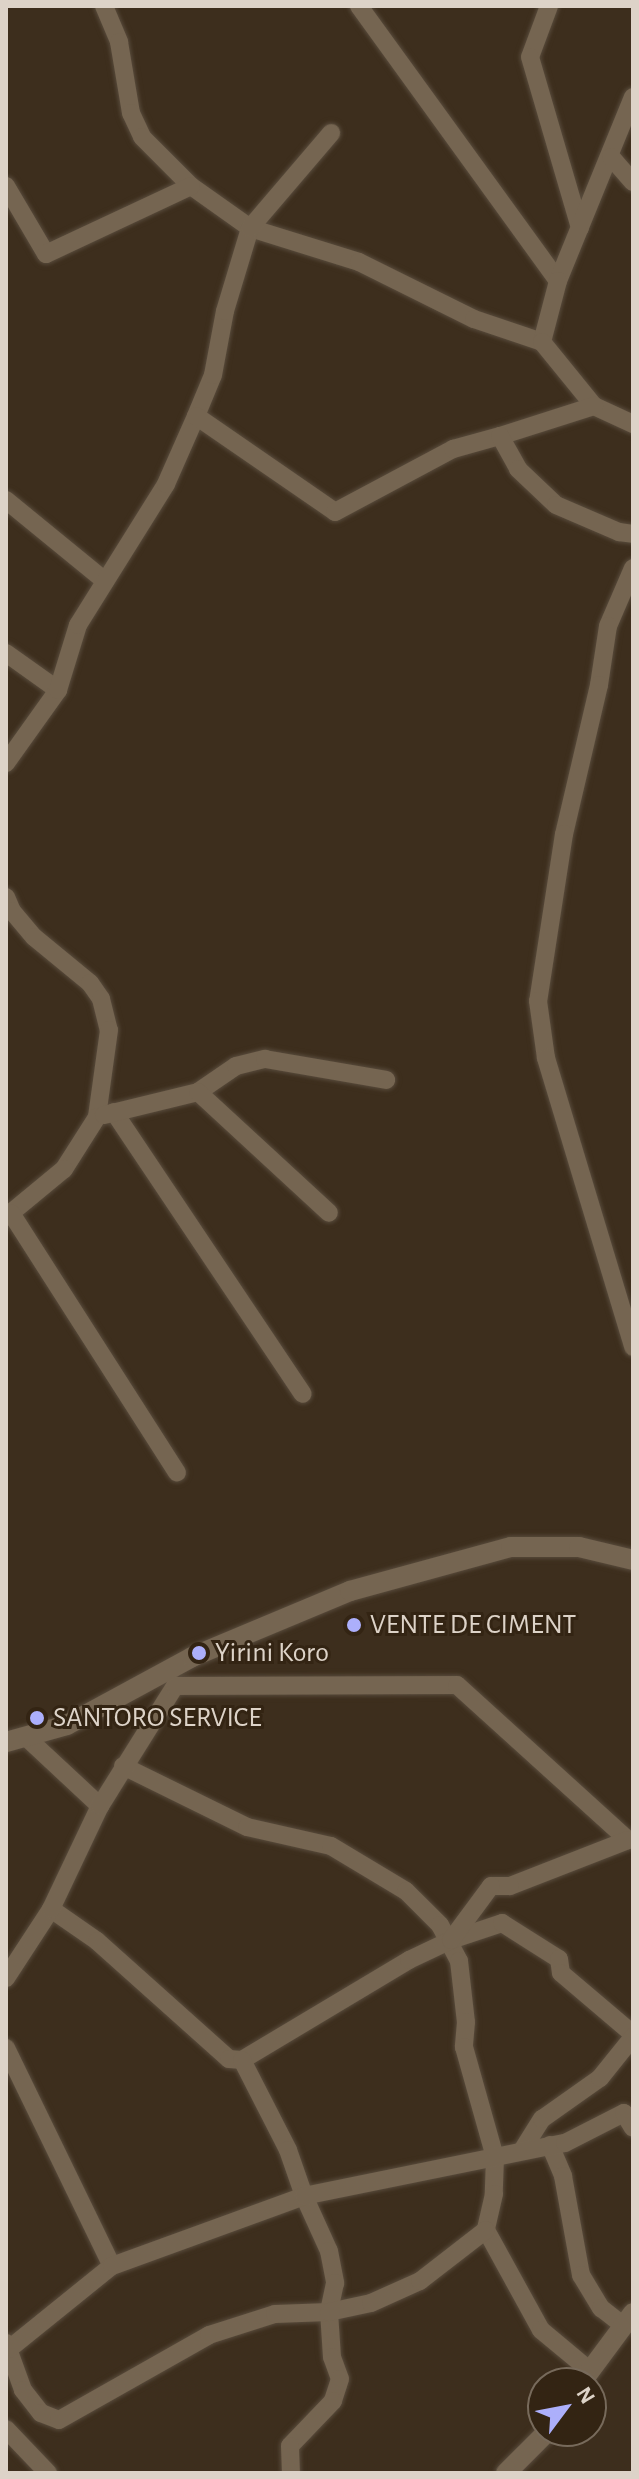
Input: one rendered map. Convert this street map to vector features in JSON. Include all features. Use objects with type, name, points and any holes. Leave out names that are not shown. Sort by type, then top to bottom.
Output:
[{"type":"street","points":[[104,6],[119,42],[131,113],[142,137],[191,186],[250,228],[359,262],[474,319],[542,342],[594,406],[633,424]]},
{"type":"street","points":[[359,6],[558,281]]},
{"type":"street","points":[[549,6],[530,57],[580,228]]},
{"type":"street","points":[[542,342],[558,281],[633,97]]},
{"type":"street","points":[[6,763],[58,690],[78,625],[166,484],[213,375],[225,311],[250,228],[331,133]]},
{"type":"street","points":[[611,157],[633,182]]},
{"type":"street","points":[[6,186],[46,254],[191,186]]},
{"type":"street","points":[[196,416],[335,512],[453,449],[594,406]]},
{"type":"street","points":[[500,436],[518,469],[556,505],[594,523],[633,534]]},
{"type":"street","points":[[6,500],[105,581]]},
{"type":"street","points":[[633,568],[608,626],[599,685],[564,834],[538,1001],[546,1058],[633,1347]]},
{"type":"street","points":[[6,653],[58,690]]},
{"type":"street","points":[[6,897],[12,911],[34,937],[90,983],[101,999],[109,1030],[106,1114],[64,1169],[8,1215],[177,1473]]},
{"type":"street","points":[[6,928],[34,937]]},
{"type":"street","points":[[106,1114],[198,1092],[236,1066],[265,1059],[386,1080]]},
{"type":"street","points":[[198,1092],[329,1213]]},
{"type":"street","points":[[106,1114],[303,1394]]},
{"type":"street","points":[[16,1740],[67,1725],[192,1657],[350,1591],[511,1547],[579,1547],[633,1560]]},
{"type":"street","points":[[6,1978],[51,1909],[100,1806],[123,1766],[175,1686],[457,1685],[628,1840],[510,1886],[491,1886],[451,1940]]},
{"type":"street","points":[[16,1740],[100,1806]]},
{"type":"street","points":[[123,1766],[247,1827],[331,1846],[406,1891],[451,1940],[459,1961],[466,2022],[464,2047],[495,2157],[494,2194],[486,2230],[420,2281],[371,2303],[329,2312],[275,2314],[209,2335],[59,2420],[41,2413],[23,2390],[7,2346],[112,2266],[304,2196],[495,2157],[523,2149],[565,2143],[624,2113],[633,2128]]},
{"type":"street","points":[[51,1909],[97,1941],[229,2059],[242,2060],[409,1960],[451,1940],[502,1923],[559,1959],[561,1973],[633,2035],[600,2078],[542,2119],[523,2149]]},
{"type":"street","points":[[6,2048],[112,2266]]},
{"type":"street","points":[[242,2060],[288,2150],[304,2196],[329,2251],[335,2283],[329,2312],[332,2357],[340,2379],[333,2401],[290,2446],[291,2473]]},
{"type":"street","points":[[550,2145],[563,2176],[581,2275],[601,2308],[628,2319],[592,2367]]},
{"type":"street","points":[[486,2230],[541,2330],[576,2367]]},
{"type":"street","points":[[6,2429],[48,2473]]},
{"type":"street","points":[[506,2473],[532,2447]]},
{"type":"place","name":"VENTE DE CIMENT","points":[[354,1625]]},
{"type":"place","name":"Yirini Koro","points":[[199,1653]]},
{"type":"place","name":"SANTORO SERVICE","points":[[37,1718]]}]
